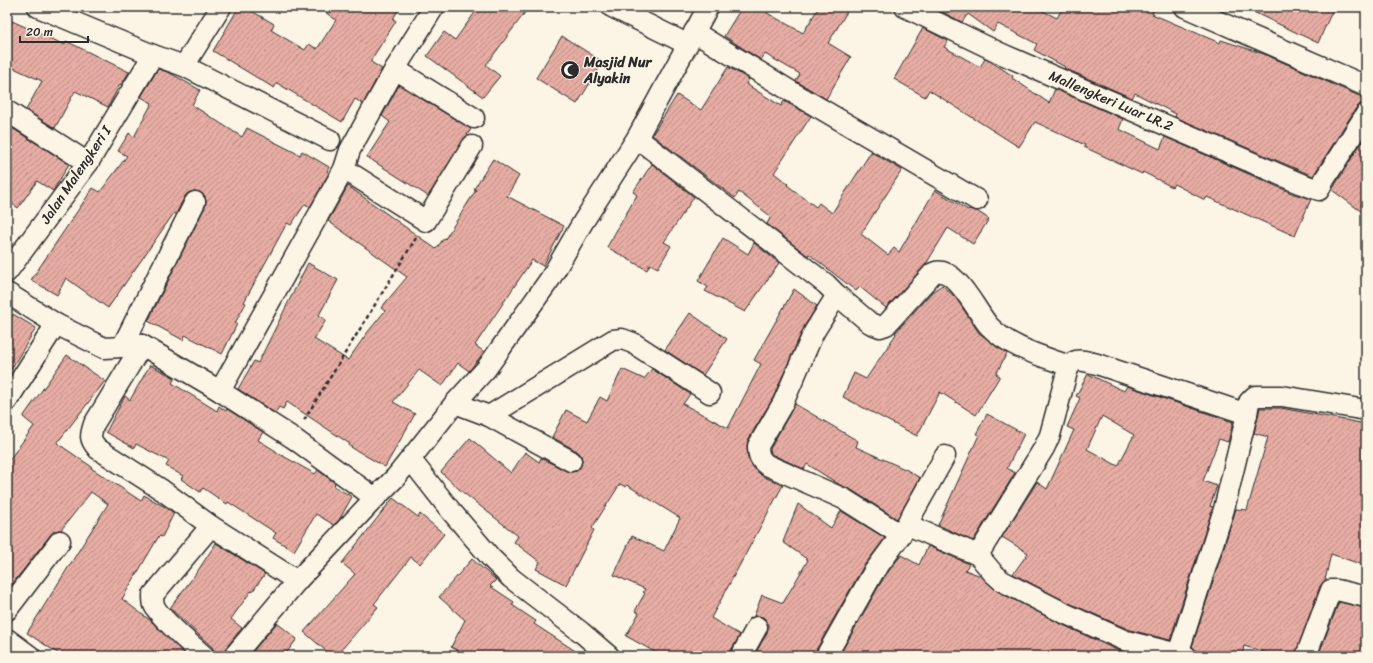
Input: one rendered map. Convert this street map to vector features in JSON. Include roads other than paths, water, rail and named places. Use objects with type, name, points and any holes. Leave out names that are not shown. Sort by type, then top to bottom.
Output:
[{"type":"street","points":[[38,7],[153,55],[184,66],[330,140]]},
{"type":"street","points":[[184,66],[221,7]]},
{"type":"street","points":[[220,391],[344,168],[350,150],[395,69],[434,7]]},
{"type":"street","points":[[612,7],[691,38],[792,92],[977,200]]},
{"type":"street","points":[[234,656],[297,581],[411,460],[455,403],[486,369],[550,279],[583,222],[637,138],[708,7]]},
{"type":"street","name":"Mallengkeri Luar LR.2","points":[[904,7],[1002,54],[1299,183],[1319,190],[1366,114]]},
{"type":"street","points":[[1192,8],[1366,86]]},
{"type":"street","name":"Jalan Malengkeri I","points":[[7,272],[88,163],[153,55]]},
{"type":"street","points":[[395,69],[474,118]]},
{"type":"street","points":[[7,111],[88,163]]},
{"type":"street","points":[[637,138],[826,284],[870,323],[880,327],[886,325],[933,273],[936,271],[942,272],[948,274],[958,282],[989,326],[1008,341],[1035,354],[1069,366]]},
{"type":"street","points":[[344,168],[426,221],[472,146]]},
{"type":"street","points":[[122,347],[195,202]]},
{"type":"street","points":[[7,293],[56,324],[104,348],[122,347],[133,344],[142,345],[220,391],[293,438],[374,498]]},
{"type":"street","points":[[837,295],[814,332],[783,403],[758,446],[758,453],[761,460],[767,465],[844,499],[904,529],[917,529],[978,555],[1002,581],[1064,613],[1126,641],[1182,655],[1224,509],[1249,402],[1255,396],[1282,396],[1366,410]]},
{"type":"street","points":[[7,401],[56,324]]},
{"type":"street","points":[[489,416],[612,340],[622,339],[633,343],[710,393]]},
{"type":"street","points":[[142,345],[94,424],[90,437],[92,443],[98,449],[162,490],[211,526],[297,581]]},
{"type":"street","points":[[978,555],[1044,448],[1050,435],[1069,366],[1073,362],[1080,360],[1097,364],[1247,414]]},
{"type":"street","points":[[455,403],[489,416],[571,461]]},
{"type":"street","points":[[826,656],[873,573],[904,529],[944,456]]},
{"type":"street","points":[[411,460],[451,511],[501,568],[609,656]]},
{"type":"street","points":[[204,656],[160,614],[154,605],[152,598],[211,526]]},
{"type":"street","points":[[7,610],[60,541]]},
{"type":"street","points":[[1306,656],[1331,590],[1366,597]]},
{"type":"street","points":[[741,656],[757,627]]},
{"type":"street","points":[[7,639],[30,656]]},
{"type":"place","name":"Masjid Nur Alyakin","points":[[570,70]]}]
